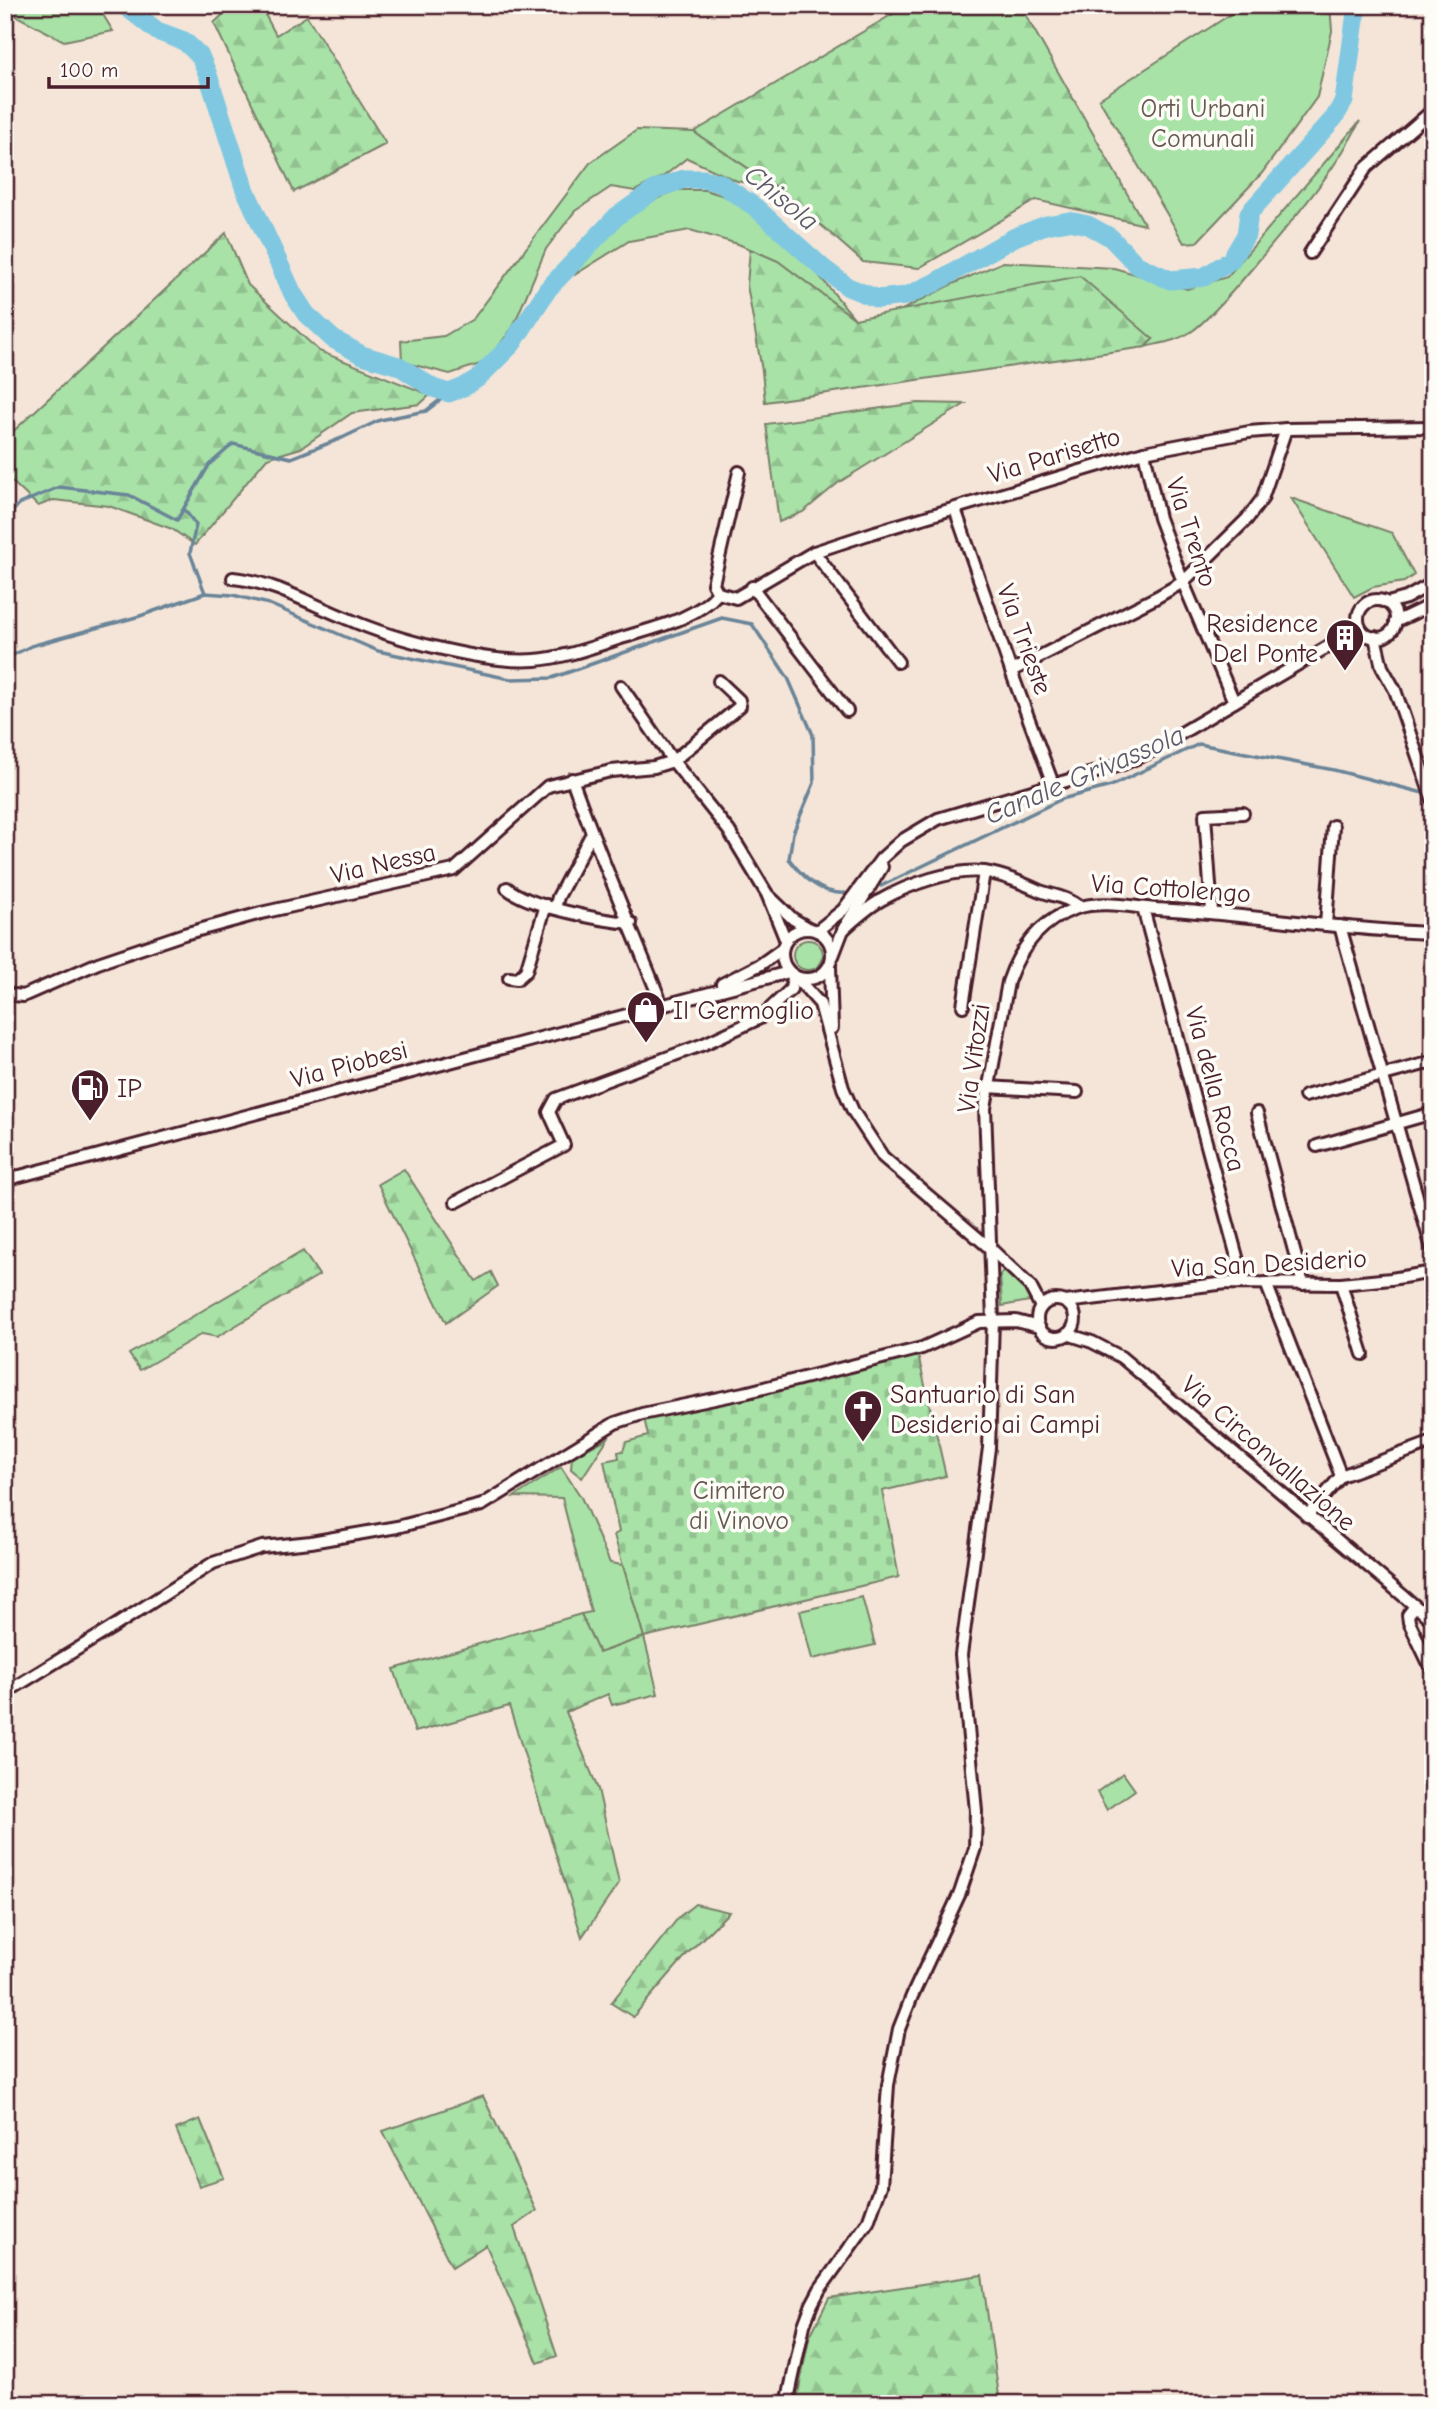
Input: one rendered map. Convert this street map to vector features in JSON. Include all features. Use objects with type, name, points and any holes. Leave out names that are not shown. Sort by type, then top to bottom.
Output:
[{"type":"street","points":[[1310,253],[1366,168],[1433,110]]},
{"type":"street","name":"Via Parisetto","points":[[716,588],[736,598],[814,552],[1144,452],[1249,432],[1433,427]]},
{"type":"street","points":[[1011,671],[1183,582],[1247,519],[1262,499],[1286,429]]},
{"type":"street","name":"Via Trento","points":[[1144,452],[1158,517],[1234,702]]},
{"type":"street","points":[[233,578],[253,580],[285,591],[356,623],[400,637],[509,660],[557,657],[654,628],[712,601],[739,472]]},
{"type":"street","name":"Via Trieste","points":[[956,509],[1053,784]]},
{"type":"street","points":[[814,552],[898,662]]},
{"type":"street","points":[[1351,633],[1364,604],[1376,600],[1388,603],[1406,598],[1433,583]]},
{"type":"street","points":[[751,587],[847,711]]},
{"type":"street","points":[[1381,655],[1387,635],[1406,598]]},
{"type":"street","points":[[1388,603],[1395,618]]},
{"type":"street","points":[[1395,618],[1433,604]]},
{"type":"street","points":[[1358,621],[1363,632]]},
{"type":"street","points":[[784,945],[796,931],[813,930],[843,910],[881,859],[901,841],[939,820],[1123,764],[1146,754],[1351,633],[1363,632],[1375,638],[1387,635]]},
{"type":"street","points":[[1375,638],[1382,667],[1395,691],[1431,797]]},
{"type":"street","points":[[673,761],[740,706],[739,700],[719,681]]},
{"type":"street","points":[[621,685],[673,761],[724,824],[767,894],[784,945],[782,957],[792,974],[820,1004],[843,1088],[853,1111],[876,1148],[906,1178],[992,1250],[1030,1286],[1043,1306],[1039,1327]]},
{"type":"street","name":"Via Nessa","points":[[5,994],[23,996],[98,963],[184,934],[261,913],[454,870],[548,786],[611,771],[653,767],[673,761]]},
{"type":"street","points":[[572,779],[662,1004]]},
{"type":"street","points":[[1212,912],[1205,815],[1243,813]]},
{"type":"street","points":[[1326,925],[1333,826]]},
{"type":"street","points":[[509,978],[517,978],[526,971],[550,907],[592,833]]},
{"type":"street","points":[[792,974],[811,979],[819,977],[831,961],[843,930],[867,889],[901,841]]},
{"type":"street","name":"Via Cottolengo","points":[[843,930],[882,899],[943,875],[963,871],[1005,877],[1063,897],[1080,907],[1101,904],[1212,912],[1326,925],[1433,933]]},
{"type":"street","points":[[963,1006],[984,872]]},
{"type":"street","points":[[507,888],[516,896],[550,907],[615,922],[631,923]]},
{"type":"street","points":[[767,894],[793,919],[829,941],[831,1041]]},
{"type":"street","name":"Via Vitozzi","points":[[787,2404],[804,2325],[812,2304],[868,2222],[876,2203],[881,2186],[888,2085],[899,2029],[960,1893],[975,1848],[976,1811],[961,1655],[989,1448],[993,1320],[985,1108],[987,1087],[1008,982],[1014,965],[1023,948],[1047,922],[1080,907]]},
{"type":"street","name":"Via della Rocca","points":[[1143,908],[1244,1283]]},
{"type":"street","points":[[1340,926],[1433,1252]]},
{"type":"street","name":"Via Piobesi","points":[[705,993],[761,964],[784,945]]},
{"type":"street","points":[[456,1202],[564,1145],[549,1112],[556,1099],[704,1044],[760,1018],[791,989],[792,974]]},
{"type":"street","name":"Via Piobesi","points":[[5,1180],[662,1004],[792,974]]},
{"type":"street","points":[[1305,1096],[1428,1063]]},
{"type":"street","points":[[987,1087],[1077,1092]]},
{"type":"street","points":[[1257,1113],[1304,1284]]},
{"type":"street","points":[[1317,1146],[1433,1113]]},
{"type":"street","name":"Via San Desiderio","points":[[1043,1306],[1069,1306],[1082,1300],[1227,1283],[1341,1284],[1433,1272]]},
{"type":"street","points":[[1266,1283],[1341,1476]]},
{"type":"street","points":[[1341,1284],[1363,1354]]},
{"type":"street","points":[[1016,1321],[1043,1306]]},
{"type":"street","points":[[5,1693],[213,1563],[262,1547],[312,1542],[397,1527],[482,1505],[615,1423],[642,1414],[748,1392],[922,1348],[979,1322],[1016,1321],[1039,1327],[1052,1337],[1071,1329],[1069,1306]]},
{"type":"street","name":"Via Circonvallazione","points":[[1071,1329],[1121,1357],[1433,1621]]},
{"type":"street","points":[[1307,1516],[1341,1476],[1433,1442]]},
{"type":"street","points":[[1415,1606],[1408,1615],[1409,1622],[1433,1672]]},
{"type":"green space","points":[[5,5],[97,5],[113,31],[64,41],[7,11]]},
{"type":"green space","points":[[233,5],[260,5],[276,35],[307,16],[386,144],[294,192],[214,23]]},
{"type":"green space","points":[[908,5],[1020,5],[1145,225],[1036,200],[919,268],[863,262],[781,190],[694,132]]},
{"type":"green space","name":"Orti Urbani Comunali","points":[[1245,5],[1330,5],[1332,31],[1317,97],[1262,173],[1197,242],[1184,243],[1099,99]]},
{"type":"green space","points":[[1360,121],[1338,160],[1284,231],[1215,310],[1199,326],[1180,338],[1145,347],[1153,339],[902,310],[1003,262],[1114,268],[1187,289],[1227,277]]},
{"type":"green space","points":[[637,130],[694,132],[781,190],[737,181],[687,158],[664,176],[635,191],[611,187],[575,211],[546,249],[513,327],[486,362],[450,374],[402,362],[401,341],[444,336],[473,319],[590,163]]},
{"type":"green space","points":[[677,190],[705,190],[734,199],[755,211],[769,228],[794,245],[855,319],[778,261],[738,244],[690,230],[629,241],[576,274],[600,235],[620,219]]},
{"type":"green space","points":[[226,233],[248,285],[319,351],[430,395],[420,404],[352,413],[301,448],[267,458],[195,545],[172,529],[109,506],[54,500],[38,506],[5,475],[5,439]]},
{"type":"green space","points":[[750,249],[778,261],[855,319],[1080,276],[1153,339],[1145,347],[765,402],[747,285]]},
{"type":"green space","points":[[918,403],[965,404],[838,483],[803,512],[779,522],[766,424]]},
{"type":"green space","points":[[1291,498],[1392,533],[1414,575],[1404,582],[1373,587],[1354,597]]},
{"type":"green space","points":[[808,940],[819,944],[823,955],[819,966],[808,970],[797,966],[793,955],[797,944]]},
{"type":"green space","points":[[404,1169],[476,1281],[491,1272],[498,1286],[446,1323],[378,1184]]},
{"type":"green space","points":[[303,1251],[319,1275],[217,1337],[202,1334],[140,1370],[129,1354]]},
{"type":"green space","points":[[1004,1269],[1040,1299],[1002,1306],[1000,1275]]},
{"type":"green space","name":"Cimitero di Vinovo","points":[[918,1355],[946,1476],[882,1491],[899,1577],[644,1637],[614,1535],[619,1532],[604,1461],[619,1458],[618,1452],[623,1451],[626,1442],[648,1436],[644,1418]]},
{"type":"green space","points":[[608,1438],[582,1478],[571,1469],[572,1457]]},
{"type":"green space","points":[[561,1467],[581,1497],[610,1563],[623,1565],[644,1637],[598,1653],[581,1614],[591,1612],[562,1498],[514,1497]]},
{"type":"green space","points":[[862,1597],[875,1645],[812,1659],[800,1611]]},
{"type":"green space","points":[[581,1614],[599,1653],[644,1637],[658,1694],[612,1705],[608,1694],[566,1712],[598,1789],[619,1883],[582,1937],[509,1706],[415,1732],[394,1669]]},
{"type":"green space","points":[[1123,1773],[1135,1790],[1107,1810],[1097,1792]]},
{"type":"green space","points":[[695,1904],[729,1912],[688,1953],[633,2017],[611,2003],[679,1917]]},
{"type":"green space","points":[[483,2096],[537,2211],[514,2227],[557,2356],[538,2363],[486,2245],[452,2267],[383,2131]]},
{"type":"green space","points":[[200,2119],[224,2178],[199,2186],[176,2129]]},
{"type":"green space","points":[[982,2275],[1000,2403],[796,2404],[809,2338],[829,2298]]},
{"type":"waterway","name":"Chisola","points":[[124,5],[157,31],[184,41],[200,56],[244,187],[293,294],[306,314],[333,339],[362,355],[399,366],[433,388],[449,393],[478,378],[512,344],[548,289],[617,216],[656,189],[684,179],[720,183],[755,207],[848,287],[878,299],[906,296],[1015,237],[1046,225],[1069,221],[1088,225],[1110,237],[1137,265],[1170,280],[1204,277],[1231,260],[1246,235],[1249,213],[1334,118],[1344,101],[1357,5]]},
{"type":"waterway","points":[[5,520],[19,504],[59,487],[129,495],[177,520],[209,465],[233,444],[291,458],[380,420],[426,411],[449,393]]},
{"type":"waterway","points":[[184,509],[196,525],[190,553],[205,593]]},
{"type":"waterway","name":"Canale Grivassola","points":[[5,659],[31,646],[140,616],[205,593],[233,595],[269,604],[378,651],[510,679],[552,678],[722,618],[752,624],[788,678],[813,735],[814,783],[793,833],[789,859],[820,888],[845,893]]},
{"type":"waterway","name":"Canale Grivassola","points":[[881,886],[1062,799],[1111,786],[1199,744],[1334,770],[1427,794]]},
{"type":"place","name":"Residence Del Ponte","points":[[1345,672]]},
{"type":"place","name":"Il Germoglio","points":[[646,1044]]},
{"type":"place","name":"IP","points":[[90,1122]]},
{"type":"place","name":"Santuario di San Desiderio ai Campi","points":[[863,1443]]}]
